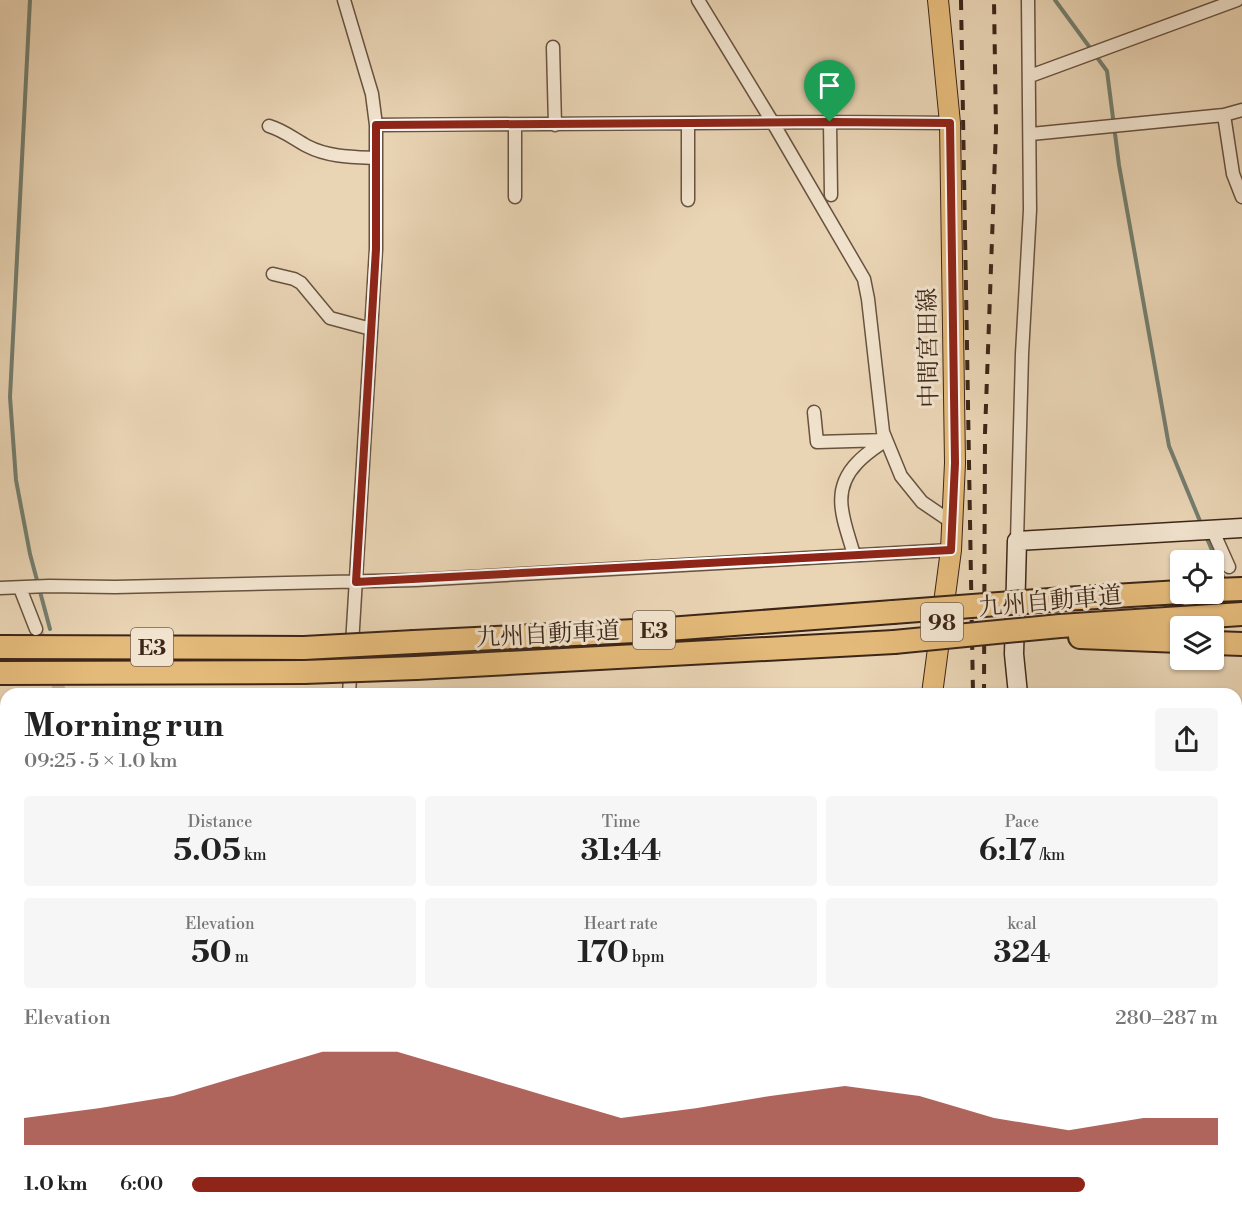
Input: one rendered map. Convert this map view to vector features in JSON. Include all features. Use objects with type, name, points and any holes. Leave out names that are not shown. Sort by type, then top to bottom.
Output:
[{"type":"highway","points":[[1224,590],[1242,589]]},
{"type":"highway","name":"九州自動車道","points":[[0,647],[304,648],[655,630],[1170,593]]},
{"type":"highway","name":"九州自動車道","points":[[0,673],[304,672],[416,668],[894,642],[998,632],[1060,631],[1242,614]]},
{"type":"highway","points":[[1060,631],[1170,640]]},
{"type":"highway","points":[[1224,643],[1242,644]]},
{"type":"main road","name":"中間宮田線","points":[[933,688],[951,550],[955,463],[950,123],[938,0]]},
{"type":"street","points":[[344,0],[372,94],[376,125],[376,249],[349,688]]},
{"type":"street","points":[[698,0],[864,279],[883,432],[901,476],[922,502],[953,523]]},
{"type":"street","points":[[1017,688],[1014,654],[1022,354],[1030,210],[1028,0]]},
{"type":"street","points":[[1030,76],[1237,0]]},
{"type":"street","points":[[554,47],[555,125]]},
{"type":"street","points":[[1031,134],[1224,115],[1242,110]]},
{"type":"street","points":[[1224,115],[1233,174],[1242,197]]},
{"type":"street","points":[[830,122],[831,195]]},
{"type":"street","points":[[376,125],[950,123]]},
{"type":"street","points":[[688,124],[688,200]]},
{"type":"street","points":[[515,125],[515,197]]},
{"type":"street","points":[[269,126],[324,153],[376,158]]},
{"type":"street","points":[[273,274],[301,283],[330,318],[370,329]]},
{"type":"street","points":[[814,412],[817,442],[886,440]]},
{"type":"street","points":[[854,555],[842,512],[840,495],[844,480],[857,463],[886,440]]},
{"type":"street","points":[[1017,541],[1242,528]]},
{"type":"street","points":[[1212,529],[1229,567]]},
{"type":"street","points":[[0,588],[356,582],[951,550]]},
{"type":"street","points":[[24,588],[36,629]]},
{"type":"waterway","points":[[30,0],[10,397],[16,480],[30,554],[50,629]]},
{"type":"waterway","points":[[1055,0],[1107,71],[1119,165],[1169,446],[1202,526]]},
{"type":"waterway","points":[[1206,536],[1225,581]]},
{"type":"tunnel","points":[[36,629],[59,688]]},
{"type":"railway","points":[[961,0],[973,688]]},
{"type":"railway","points":[[984,688],[985,433],[996,129],[994,0]]},
{"type":"route","points":[[830,122],[950,123],[955,463],[951,550],[356,582],[376,249],[376,125],[830,122]]}]
